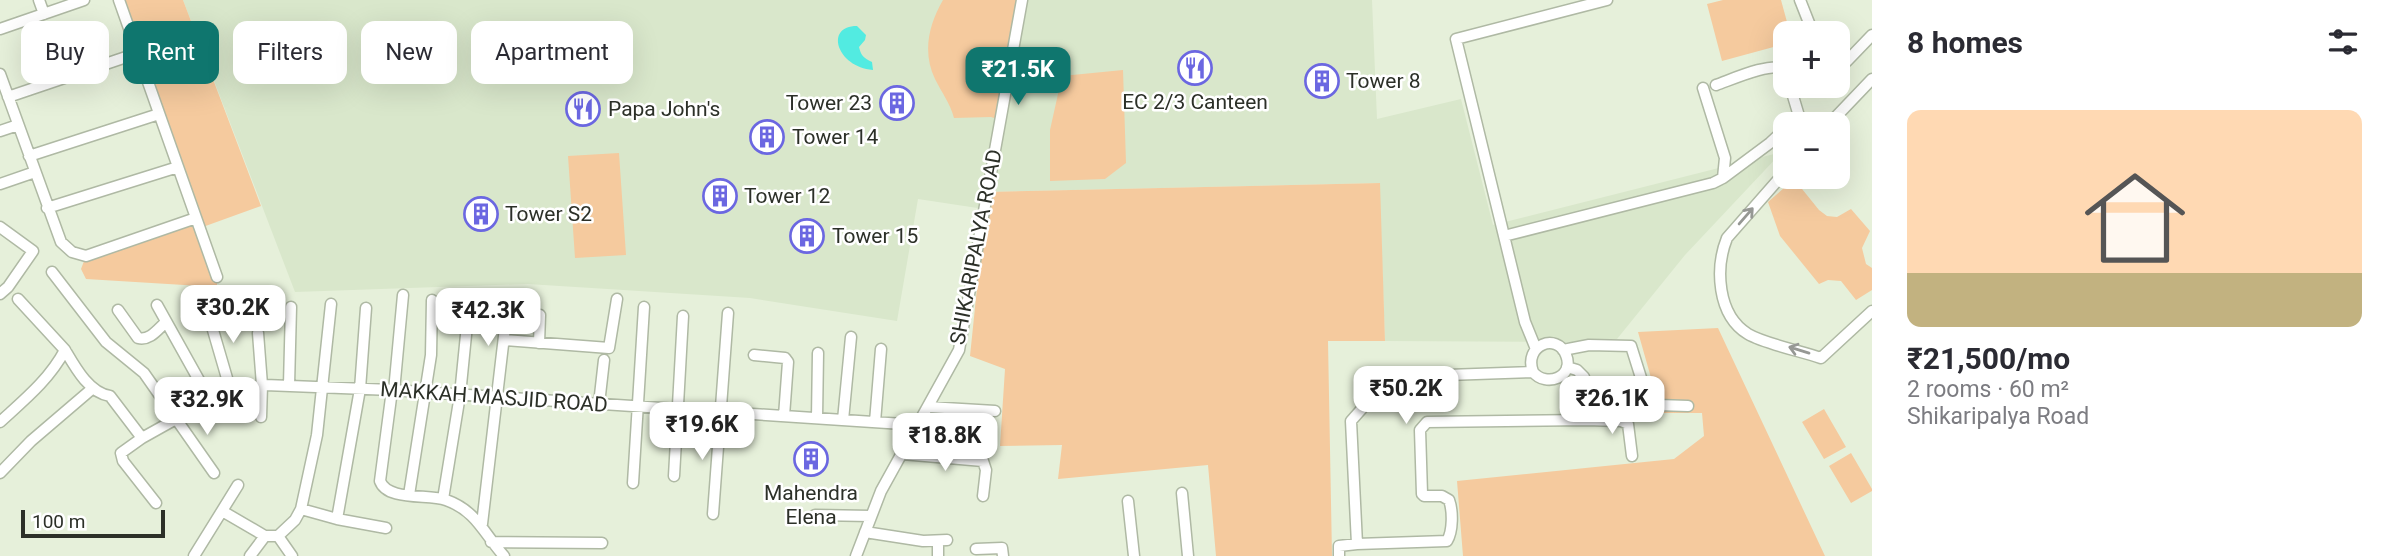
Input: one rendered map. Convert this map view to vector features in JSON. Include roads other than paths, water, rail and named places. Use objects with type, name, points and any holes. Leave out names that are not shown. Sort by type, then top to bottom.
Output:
[{"type":"street","points":[[40,0],[44,14]]},
{"type":"street","points":[[0,29],[84,0]]},
{"type":"street","points":[[119,0],[127,21]]},
{"type":"street","name":"SHIKARIPALYA ROAD","points":[[856,556],[881,491],[958,350],[1022,0]]},
{"type":"street","points":[[1536,348],[1525,322],[1456,39],[1607,0]]},
{"type":"street","points":[[1800,0],[1808,21]]},
{"type":"street","points":[[1850,58],[1872,35]]},
{"type":"street","points":[[8,97],[123,58]]},
{"type":"street","points":[[1716,85],[1773,67]]},
{"type":"street","points":[[1840,112],[1872,79]]},
{"type":"street","points":[[1,80],[61,242],[72,252],[86,256],[197,218]]},
{"type":"street","points":[[149,84],[217,277]]},
{"type":"street","points":[[1703,88],[1726,158],[1723,178]]},
{"type":"street","points":[[29,156],[159,114]]},
{"type":"street","points":[[0,131],[18,125]]},
{"type":"street","points":[[1504,236],[1713,183],[1773,141]]},
{"type":"street","points":[[47,208],[178,167]]},
{"type":"street","points":[[0,184],[35,173]]},
{"type":"street","points":[[1773,186],[1727,238],[1723,247],[1720,277],[1725,304],[1731,317],[1750,335],[1821,358],[1872,311]]},
{"type":"street","points":[[0,227],[33,251],[0,294]]},
{"type":"street","points":[[52,272],[106,342],[144,373],[214,472]]},
{"type":"street","points":[[403,295],[380,481],[387,491],[443,499],[461,507],[482,524],[491,542],[504,556]]},
{"type":"street","points":[[18,299],[65,351],[93,388],[100,395],[110,396],[142,438],[121,453],[123,461],[156,503]]},
{"type":"street","points":[[504,341],[609,348],[617,299]]},
{"type":"street","points":[[409,495],[431,355],[432,300]]},
{"type":"street","points":[[222,511],[265,536],[278,536],[295,520],[301,509],[317,435],[331,304]]},
{"type":"street","points":[[157,305],[210,400]]},
{"type":"street","points":[[206,306],[231,392]]},
{"type":"street","points":[[289,385],[292,307]]},
{"type":"street","points":[[482,524],[507,307],[540,315],[539,343]]},
{"type":"street","points":[[633,483],[644,307]]},
{"type":"street","points":[[337,519],[360,388],[366,308]]},
{"type":"street","points":[[118,310],[138,338],[148,338],[166,322]]},
{"type":"street","points":[[713,514],[728,313]]},
{"type":"street","points":[[443,499],[460,395],[468,315]]},
{"type":"street","points":[[674,476],[683,316]]},
{"type":"street","points":[[258,333],[262,385],[261,417]]},
{"type":"street","points":[[843,420],[850,337]]},
{"type":"street","points":[[1553,344],[1563,350],[1568,361],[1560,377],[1555,380],[1542,380],[1533,372],[1530,359],[1536,348],[1553,344]]},
{"type":"street","points":[[1563,350],[1590,345],[1631,346],[1648,400],[1658,405],[1688,406]]},
{"type":"street","points":[[874,422],[881,349]]},
{"type":"street","points":[[0,422],[43,382],[65,351]]},
{"type":"street","points":[[817,418],[818,353]]},
{"type":"street","points":[[754,355],[785,358],[788,362],[784,416]]},
{"type":"street","points":[[599,404],[604,360]]},
{"type":"street","points":[[1567,367],[1577,370],[1584,377],[1586,420]]},
{"type":"street","points":[[1357,544],[1351,421],[1390,377],[1533,372]]},
{"type":"street","name":"MAKKAH MASJID ROAD","points":[[142,438],[210,400],[262,385],[360,388],[874,422],[957,430]]},
{"type":"street","points":[[0,473],[31,441],[93,388]]},
{"type":"street","points":[[928,407],[995,411]]},
{"type":"street","points":[[1339,556],[1339,546],[1444,542],[1449,538],[1449,500],[1442,496],[1422,494],[1420,430],[1427,422],[1621,421],[1628,424],[1632,456]]},
{"type":"street","points":[[902,454],[983,461],[986,470],[983,496]]},
{"type":"street","points":[[194,556],[238,485]]},
{"type":"street","points":[[1182,493],[1188,556]]},
{"type":"street","points":[[1128,501],[1134,556]]},
{"type":"street","points":[[301,509],[386,528]]},
{"type":"street","points":[[815,515],[872,516]]},
{"type":"street","points":[[865,532],[923,541],[942,540],[938,556]]},
{"type":"street","points":[[250,556],[265,536]]},
{"type":"street","points":[[278,536],[292,556]]},
{"type":"street","points":[[491,542],[602,543]]},
{"type":"street","points":[[976,549],[1002,548],[1003,556]]},
{"type":"water","points":[[857,26],[866,35],[859,47],[864,58],[872,62],[873,70],[851,62],[839,47],[841,32]]},
{"type":"place","name":"EC 2/3 Canteen","points":[[1195,68]]},
{"type":"place","name":"Tower 8","points":[[1322,81]]},
{"type":"place","name":"Tower 23","points":[[897,103]]},
{"type":"place","name":"Papa John's","points":[[583,109]]},
{"type":"place","name":"Tower 14","points":[[767,137]]},
{"type":"place","name":"Tower 12","points":[[720,196]]},
{"type":"place","name":"Tower S2","points":[[481,214]]},
{"type":"place","name":"Tower 15","points":[[807,236]]},
{"type":"place","name":"Mahendra Elena","points":[[811,459]]}]
